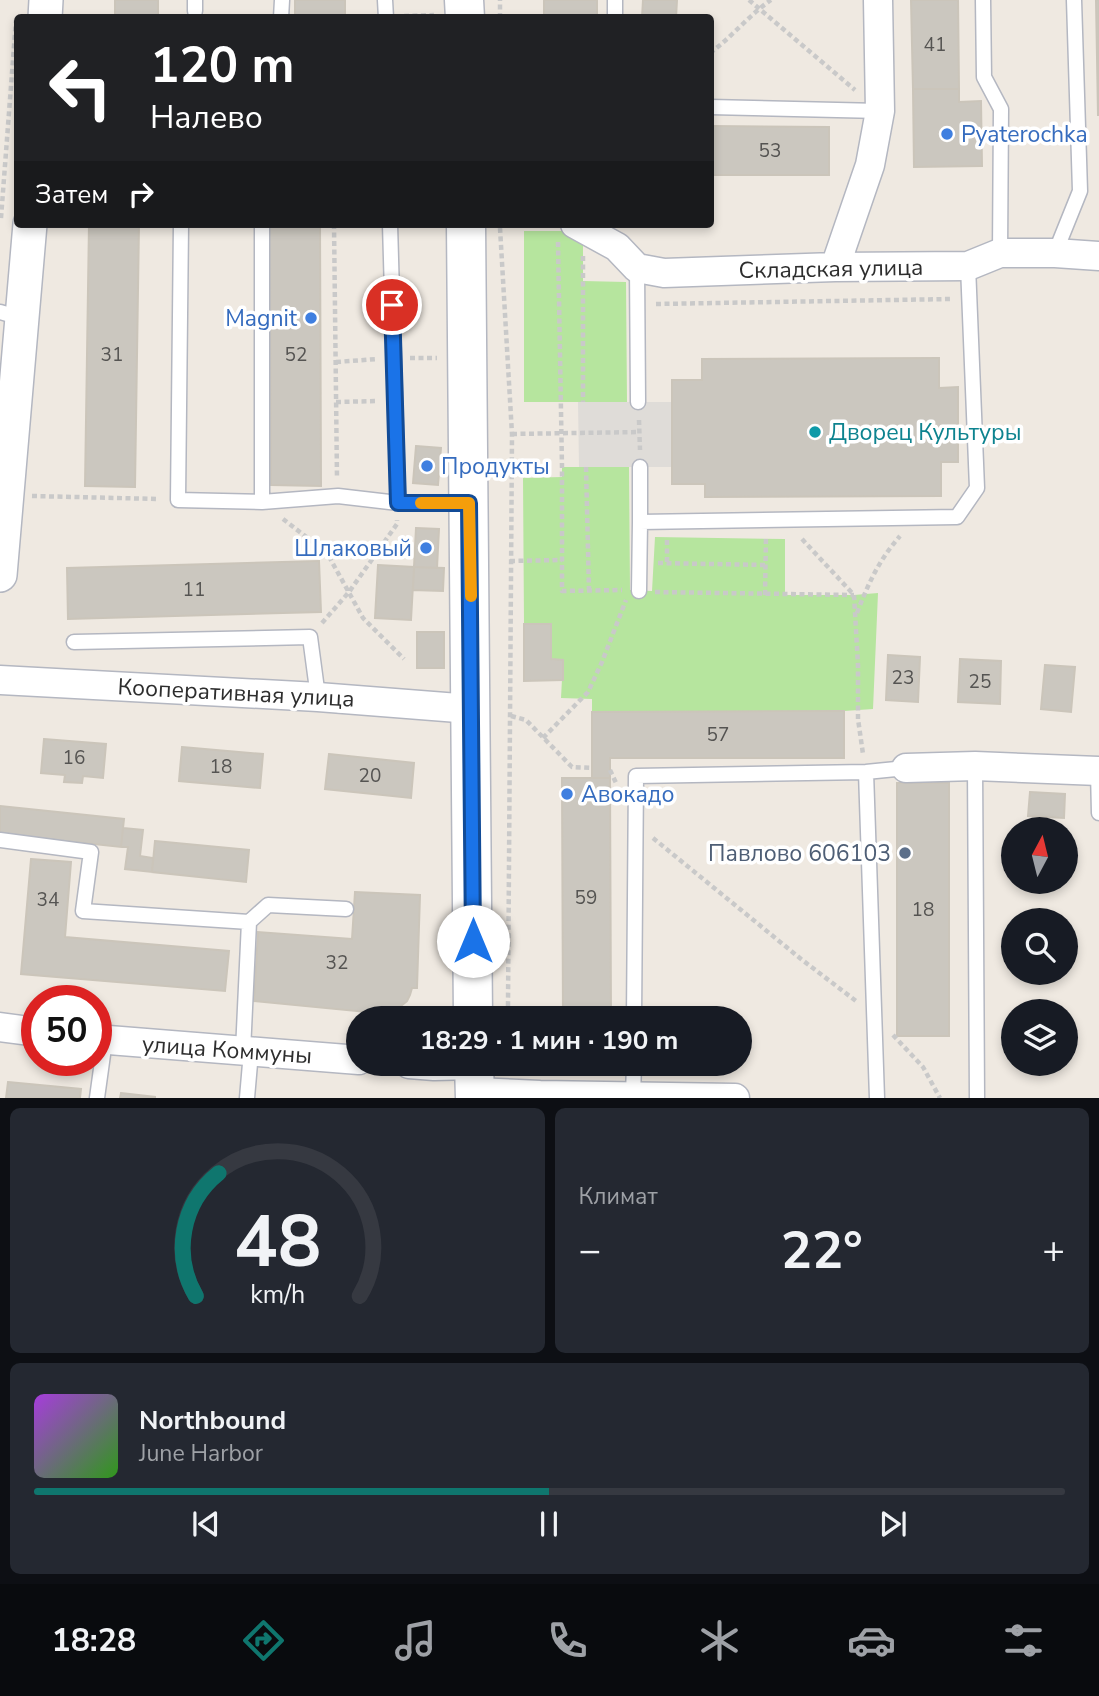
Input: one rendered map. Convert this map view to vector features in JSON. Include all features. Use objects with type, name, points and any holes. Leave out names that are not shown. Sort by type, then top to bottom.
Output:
[{"type":"main road","points":[[467,228],[473,1006]]},
{"type":"street","points":[[32,14],[46,0]]},
{"type":"street","points":[[835,268],[870,165],[880,111],[878,0]]},
{"type":"street","points":[[0,576],[7,496],[16,228]]},
{"type":"street","points":[[572,228],[617,247],[637,268]]},
{"type":"street","name":"Складская улица","points":[[637,268],[664,273],[968,266],[1000,253],[1099,256]]},
{"type":"street","name":"Кооперативная улица","points":[[0,680],[318,697],[471,709]]},
{"type":"street","points":[[906,768],[975,766],[1098,771]]},
{"type":"street","points":[[0,1027],[21,1030]]},
{"type":"street","name":"улица Коммуны","points":[[112,1041],[346,1059]]},
{"type":"street","points":[[474,1080],[540,1095],[735,1097]]},
{"type":"lane","points":[[983,0],[984,77],[1001,109],[1000,253]]},
{"type":"lane","points":[[1055,253],[1080,191],[1074,0]]},
{"type":"lane","points":[[714,107],[880,111]]},
{"type":"lane","points":[[181,228],[178,500],[262,502],[338,496],[398,503],[469,503]]},
{"type":"lane","points":[[262,228],[262,502]]},
{"type":"lane","points":[[390,228],[398,503]]},
{"type":"lane","points":[[640,522],[957,517],[976,488],[968,266]]},
{"type":"lane","points":[[637,268],[638,402]]},
{"type":"lane","points":[[639,591],[640,467]]},
{"type":"lane","points":[[74,642],[310,638],[318,697]]},
{"type":"lane","points":[[975,766],[977,1097]]},
{"type":"lane","points":[[634,1006],[636,776],[866,772],[906,768]]},
{"type":"lane","points":[[1098,771],[1099,813]]},
{"type":"lane","points":[[866,772],[877,1097]]},
{"type":"lane","points":[[0,840],[91,852],[83,911],[249,922],[268,905],[346,909]]},
{"type":"lane","points":[[247,1097],[249,922]]},
{"type":"lane","points":[[97,1097],[98,1076]]},
{"type":"lane","points":[[633,1097],[634,1076]]},
{"type":"path","points":[[749,0],[880,111]]},
{"type":"path","points":[[714,50],[771,0]]},
{"type":"path","points":[[420,14],[455,11]]},
{"type":"path","points":[[334,228],[338,496]]},
{"type":"path","points":[[499,228],[512,434],[508,1006]]},
{"type":"path","points":[[572,228],[583,402]]},
{"type":"path","points":[[542,738],[588,692],[630,590],[562,591],[561,433],[572,228]]},
{"type":"path","points":[[637,304],[970,298]]},
{"type":"path","points":[[336,402],[395,400]]},
{"type":"path","points":[[638,402],[640,467]]},
{"type":"path","points":[[512,434],[639,432]]},
{"type":"path","points":[[586,467],[589,590]]},
{"type":"path","points":[[7,496],[178,500]]},
{"type":"path","points":[[262,502],[327,553],[363,618],[404,659]]},
{"type":"path","points":[[310,638],[349,592],[397,524],[398,503]]},
{"type":"path","points":[[855,617],[870,580],[886,552],[916,518]]},
{"type":"path","points":[[765,595],[766,520]]},
{"type":"path","points":[[785,520],[854,595],[858,719],[866,772]]},
{"type":"path","points":[[510,561],[562,560]]},
{"type":"path","points":[[639,562],[765,565]]},
{"type":"path","points":[[639,591],[854,595]]},
{"type":"path","points":[[511,716],[526,720],[572,767],[592,768]]},
{"type":"path","points":[[610,770],[636,824],[800,959],[874,1015],[923,1067],[940,1097]]},
{"type":"green space","points":[[524,231],[583,231],[583,281],[626,282],[627,402],[524,402]]},
{"type":"green space","points":[[562,467],[629,467],[630,590],[652,591],[655,537],[785,539],[785,595],[878,593],[873,709],[592,712],[592,699],[561,698],[563,660],[551,659],[550,625],[524,624],[523,478],[562,477]]},
{"type":"shaded area","points":[[578,402],[672,402],[672,467],[579,467]]},
{"type":"building","points":[[115,0],[158,0],[158,14],[115,14]]},
{"type":"building","points":[[295,0],[345,0],[345,14],[295,14]]},
{"type":"building","points":[[544,0],[597,0],[597,14],[544,14]]},
{"type":"building","points":[[643,0],[677,0],[676,14],[642,14]]},
{"type":"building","points":[[911,0],[958,0],[959,89],[913,89]]},
{"type":"building","points":[[1096,0],[1099,0],[1099,115],[1098,115]]},
{"type":"building","name":"Pyaterochka","points":[[913,89],[959,89],[959,102],[981,101],[982,166],[914,167]]},
{"type":"building","points":[[714,126],[829,127],[829,175],[714,175]]},
{"type":"building","points":[[89,228],[139,228],[135,487],[85,486]]},
{"type":"building","points":[[270,228],[320,228],[321,486],[271,485]]},
{"type":"building","name":"Дворец Культуры","points":[[939,358],[939,388],[958,387],[958,462],[941,462],[941,496],[705,497],[705,484],[672,484],[672,380],[702,380],[702,359]]},
{"type":"building","name":"Продукты","points":[[416,446],[441,448],[438,485],[413,483]]},
{"type":"building","name":"Шлаковый","points":[[416,528],[439,529],[437,568],[414,567]]},
{"type":"building","points":[[319,561],[321,612],[68,619],[67,568]]},
{"type":"building","points":[[378,565],[414,567],[411,620],[375,618]]},
{"type":"building","points":[[414,567],[444,568],[443,591],[413,590]]},
{"type":"building","points":[[524,624],[551,624],[551,659],[563,660],[563,680],[524,681]]},
{"type":"building","points":[[417,632],[444,632],[444,668],[417,668]]},
{"type":"building","points":[[888,655],[920,657],[918,702],[886,700]]},
{"type":"building","points":[[960,659],[1001,661],[1000,704],[958,702]]},
{"type":"building","points":[[1045,665],[1075,667],[1071,712],[1041,709]]},
{"type":"building","points":[[844,711],[844,758],[610,758],[610,778],[592,778],[592,712]]},
{"type":"building","points":[[44,739],[106,744],[103,778],[83,776],[82,783],[64,782],[65,775],[41,773]]},
{"type":"building","points":[[182,747],[263,754],[260,788],[179,781]]},
{"type":"building","points":[[329,754],[414,763],[411,798],[325,789]]},
{"type":"building","points":[[562,778],[610,778],[611,1006],[563,1006]]},
{"type":"building","points":[[897,783],[949,783],[949,1036],[897,1036]]},
{"type":"building","points":[[1030,792],[1065,794],[1064,817],[1028,816]]},
{"type":"building","points":[[0,806],[124,819],[121,847],[0,834]]},
{"type":"building","points":[[123,828],[143,830],[140,856],[153,858],[152,872],[125,869],[128,847],[121,847]]},
{"type":"building","points":[[155,841],[249,850],[246,882],[152,872]]},
{"type":"building","points":[[31,859],[71,862],[65,937],[229,951],[225,991],[21,974]]},
{"type":"building","points":[[355,892],[420,895],[417,988],[412,988],[407,1001],[401,1006],[346,1006],[346,1010],[254,1001],[258,932],[352,939]]},
{"type":"building","points":[[8,1082],[81,1089],[80,1098],[6,1098]]},
{"type":"building","points":[[121,1093],[155,1097],[155,1098],[120,1098]]},
{"type":"slow traffic","points":[[421,503],[469,503],[471,596]]},
{"type":"place","name":"Pyaterochka","points":[[947,134]]},
{"type":"place","name":"Magnit","points":[[311,318]]},
{"type":"place","name":"Дворец Культуры","points":[[815,432]]},
{"type":"place","name":"Продукты","points":[[427,466]]},
{"type":"place","name":"Шлаковый","points":[[426,548]]},
{"type":"place","name":"Авокадо","points":[[567,794]]},
{"type":"place","name":"Павлово 606103","points":[[905,853]]},
{"type":"route","points":[[392,305],[398,503],[469,503],[473,941]]}]
